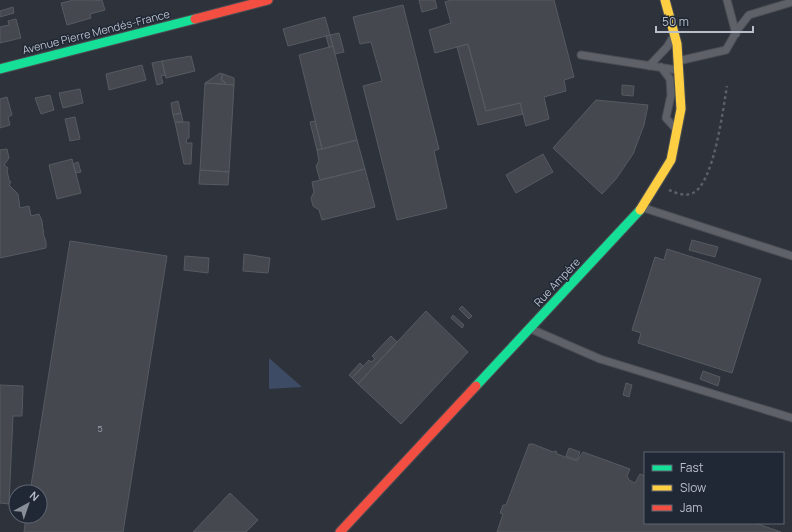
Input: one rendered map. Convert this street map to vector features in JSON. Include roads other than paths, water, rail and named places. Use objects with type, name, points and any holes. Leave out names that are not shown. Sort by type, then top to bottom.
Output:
[{"type":"street","name":"Avenue Pierre Mendés-France","points":[[0,69],[268,0]]},
{"type":"street","name":"Rue Ampère","points":[[340,532],[642,208],[671,160],[681,109],[674,36],[665,0]]},
{"type":"lane","points":[[727,0],[736,34]]},
{"type":"lane","points":[[767,0],[769,8]]},
{"type":"lane","points":[[580,55],[661,68],[678,66],[726,50],[749,15],[792,2]]},
{"type":"lane","points":[[649,66],[667,48],[674,36]]},
{"type":"lane","points":[[661,68],[670,79],[671,95],[666,118],[677,130]]},
{"type":"lane","points":[[642,208],[792,256]]},
{"type":"lane","points":[[530,328],[600,359],[792,418]]},
{"type":"water","points":[[269,358],[302,387],[269,389]]}]
